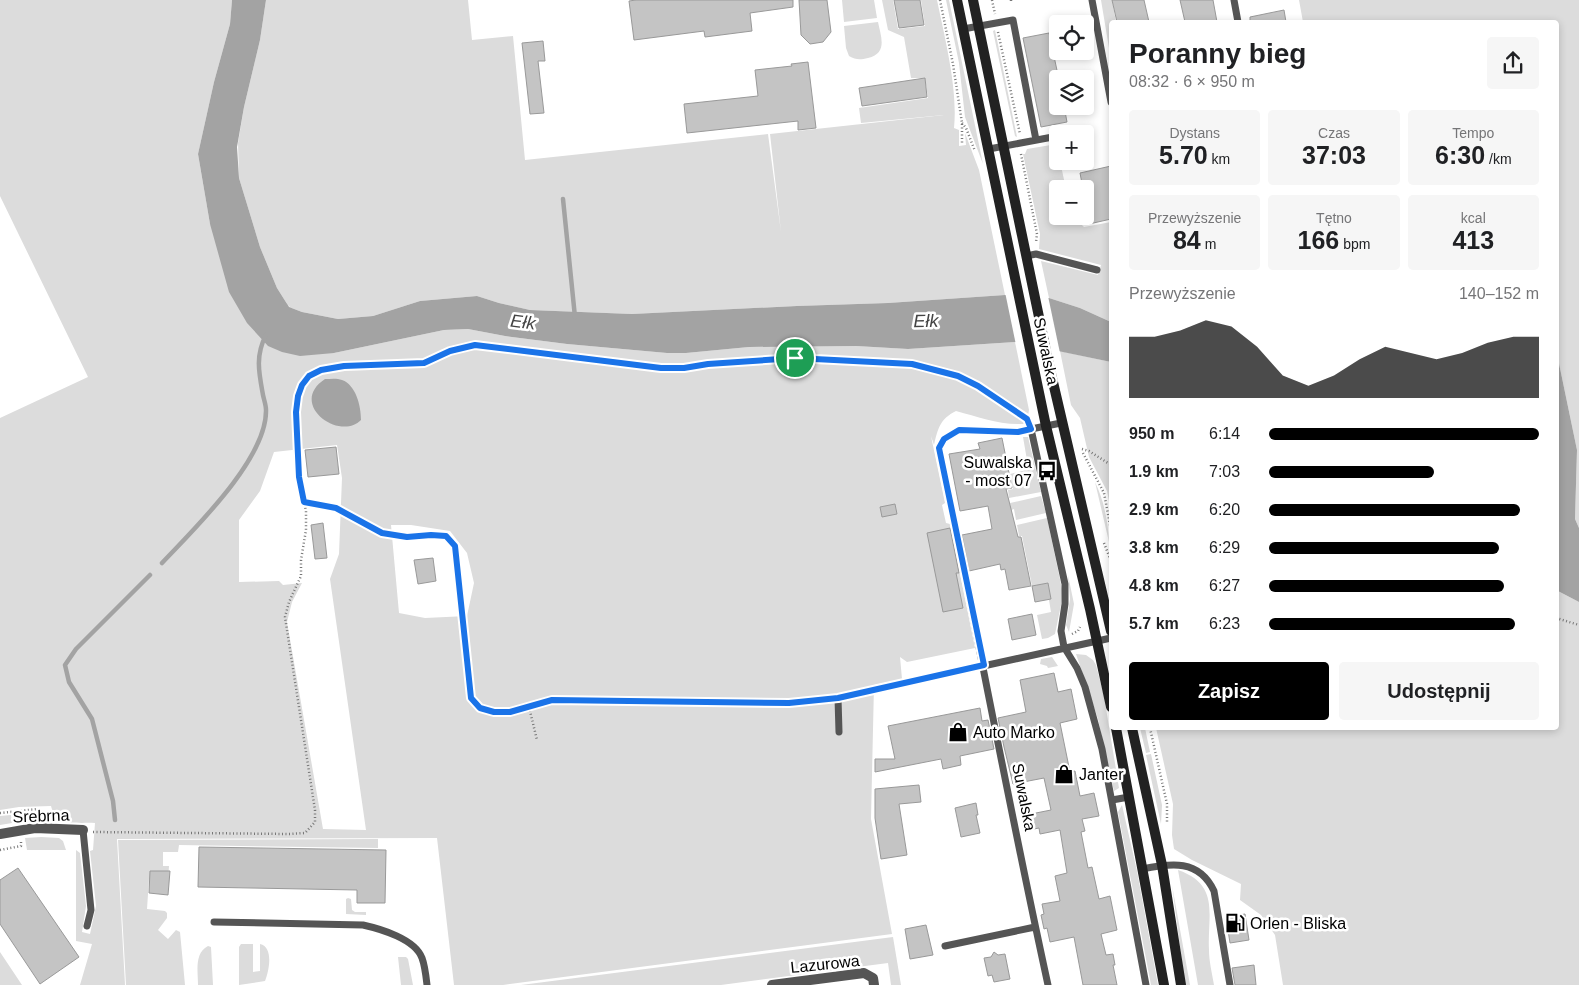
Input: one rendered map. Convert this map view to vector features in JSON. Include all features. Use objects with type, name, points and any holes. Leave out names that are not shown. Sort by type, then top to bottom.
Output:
[{"type":"street","name":"Suwalska","points":[[957,0],[1046,426],[1098,640],[1109,697]]},
{"type":"street","name":"Suwalska","points":[[973,0],[1068,452],[1109,623]]},
{"type":"street","points":[[1116,730],[1164,985]]},
{"type":"street","points":[[1132,730],[1162,865],[1181,985]]},
{"type":"street","name":"Srebrna","points":[[0,834],[35,828],[83,830]]},
{"type":"street","name":"Lazurowa","points":[[772,985],[864,973],[873,978],[874,985]]},
{"type":"lane","points":[[1092,0],[1109,91]]},
{"type":"lane","points":[[1234,0],[1238,20]]},
{"type":"lane","points":[[964,29],[1013,20],[1036,140]]},
{"type":"lane","points":[[989,149],[1049,138]]},
{"type":"lane","points":[[1026,256],[1036,254],[1097,270]]},
{"type":"lane","points":[[1062,423],[1031,429],[1065,584],[1066,599],[1061,631],[1064,647],[1077,668],[1085,687],[1102,749],[1146,985]]},
{"type":"lane","name":"Suwalska","points":[[1031,429],[1018,432],[959,430],[944,439],[939,448],[984,665],[1019,851],[1048,985]]},
{"type":"lane","points":[[840,732],[838,698],[1109,638]]},
{"type":"lane","points":[[1112,800],[1129,797]]},
{"type":"lane","points":[[83,830],[91,910],[88,926]]},
{"type":"lane","points":[[1142,868],[1180,864],[1195,870],[1209,880],[1214,891],[1230,985]]},
{"type":"lane","points":[[214,922],[363,925],[380,929],[401,938],[419,951],[423,959],[427,985]]},
{"type":"lane","points":[[945,946],[1035,927]]},
{"type":"path","points":[[940,0],[953,64],[962,123],[962,143]]},
{"type":"path","points":[[992,0],[1021,143],[1020,154],[1037,234],[1035,248]]},
{"type":"path","points":[[83,830],[98,833],[290,834],[305,833],[315,822],[315,810],[285,617],[289,602],[302,576],[301,560],[306,530],[304,502],[299,477],[296,412],[298,396],[302,385],[309,376],[321,370],[344,366],[424,363],[450,351],[475,345],[661,368],[684,368],[708,364],[795,358],[912,364],[958,376],[978,386],[1027,419],[1031,429]]},
{"type":"path","points":[[1081,449],[1104,493],[1109,519]]},
{"type":"path","points":[[1068,452],[1081,449],[1109,463]]},
{"type":"path","points":[[304,502],[336,508],[382,533],[407,537],[446,536],[455,546],[471,698],[480,708],[494,712],[510,712],[552,700],[789,703],[838,698]]},
{"type":"path","points":[[1103,540],[1109,555]]},
{"type":"path","points":[[1559,619],[1579,625]]},
{"type":"path","points":[[529,707],[537,740]]},
{"type":"path","points":[[0,813],[38,809]]},
{"type":"shaded area","points":[[0,0],[232,0],[230,24],[214,82],[198,154],[210,224],[334,353],[444,330],[468,329],[567,344],[667,353],[749,347],[856,346],[908,349],[1015,342],[1029,410],[1027,421],[1024,424],[1006,423],[956,411],[946,417],[940,425],[934,445],[931,436],[945,503],[942,505],[946,523],[950,524],[975,648],[907,662],[900,657],[902,679],[874,685],[871,819],[892,934],[503,985],[454,985],[437,838],[117,839],[125,985],[80,985],[92,944],[76,941],[76,850],[80,853],[86,906],[82,932],[90,934],[96,906],[90,851],[93,850],[95,823],[68,822],[58,817],[51,806],[19,807],[0,810],[0,418],[88,377],[0,196]],"holes":[[[337,445],[342,478],[339,554],[330,579],[366,830],[323,829],[287,622],[292,602],[302,583],[283,585],[279,581],[239,582],[239,520],[260,491],[274,452]],[[391,525],[411,525],[450,531],[467,553],[474,583],[467,616],[425,618],[399,613]]]},
{"type":"shaded area","points":[[266,0],[468,0],[472,40],[513,36],[525,160],[768,134],[781,232],[770,134],[944,115],[861,123],[859,108],[928,98],[925,78],[911,78],[904,37],[888,30],[882,0],[893,0],[898,29],[925,26],[921,0],[937,0],[952,81],[955,113],[954,128],[959,130],[959,146],[966,145],[965,133],[979,170],[1005,295],[888,303],[632,314],[530,310],[477,296],[420,301],[373,316],[338,319],[302,312],[289,307],[277,288],[260,247],[239,178],[238,143],[244,107],[260,40]]},
{"type":"shaded area","points":[[842,0],[874,0],[877,18],[844,22]]},
{"type":"shaded area","points":[[946,0],[949,0],[983,164],[965,117],[959,63]]},
{"type":"shaded area","points":[[1101,0],[1112,0],[1116,20],[1109,20],[1109,48]]},
{"type":"shaded area","points":[[1299,0],[1579,0],[1579,528],[1575,519],[1577,450],[1559,363],[1559,20],[1303,20]]},
{"type":"shaded area","points":[[878,22],[882,44],[878,52],[874,56],[863,59],[849,56],[846,48],[844,26]]},
{"type":"shaded area","points":[[995,30],[1017,137],[1015,136],[993,31]]},
{"type":"shaded area","points":[[1049,145],[1049,170],[1062,170],[1064,180],[1049,180],[1049,225],[1082,225],[1084,227],[1109,222],[1109,321],[1080,308],[1049,298],[1041,261],[1098,275],[1101,265],[1039,249],[1040,234],[1023,154],[1025,154],[1027,149]]},
{"type":"shaded area","points":[[1060,351],[1109,362],[1109,501],[1107,491],[1089,457],[1080,418],[1071,405]]},
{"type":"shaded area","points":[[1023,437],[1028,437],[1041,492],[1009,498],[1008,490],[1013,489],[1010,474],[1026,470],[1028,466]]},
{"type":"shaded area","points":[[1095,482],[1105,511],[1109,542]]},
{"type":"shaded area","points":[[1041,496],[1046,513],[1016,520],[1014,509],[1011,510],[1010,503]]},
{"type":"shaded area","points":[[1047,518],[1062,589],[1055,634],[1042,639],[1037,615],[1051,612],[1048,583],[1032,586],[1022,536],[1019,536],[1017,525]]},
{"type":"shaded area","points":[[1068,575],[1074,604],[1069,632],[1066,625],[1070,599]]},
{"type":"shaded area","points":[[1559,592],[1579,602],[1579,985],[1283,985],[1275,935],[1261,915],[1240,900],[1241,884],[1174,849],[1172,835],[1173,804],[1156,730],[1559,730]]},
{"type":"shaded area","points":[[1076,654],[1086,655],[1096,665],[1104,696],[1119,788],[1114,791],[1098,719]]},
{"type":"shaded area","points":[[1052,657],[1058,666],[1048,668],[1040,664],[1041,659]]},
{"type":"shaded area","points":[[1140,730],[1145,730],[1150,752],[1146,753]]},
{"type":"shaded area","points":[[1151,754],[1162,805],[1161,824],[1146,755]]},
{"type":"shaded area","points":[[1122,805],[1137,871],[1158,985],[1151,985],[1118,812]]},
{"type":"shaded area","points":[[11,815],[12,823],[0,825],[0,816]]},
{"type":"shaded area","points":[[25,838],[59,838],[63,841],[66,850],[27,850]]},
{"type":"shaded area","points":[[378,839],[378,848],[179,845],[178,852],[163,852],[163,866],[169,866],[168,880],[149,879],[147,909],[165,911],[167,913],[167,918],[158,930],[168,939],[176,930],[180,932],[185,985],[126,985],[118,840]]},
{"type":"shaded area","points":[[1178,870],[1192,876],[1201,884],[1206,893],[1210,914],[1209,954],[1214,985],[1198,985]]},
{"type":"shaded area","points":[[1172,885],[1190,985],[1185,985]]},
{"type":"shaded area","points":[[346,899],[351,899],[352,910],[355,912],[366,912],[366,915],[346,914]]},
{"type":"shaded area","points":[[893,937],[901,985],[891,985],[888,963],[721,985],[521,985]]},
{"type":"shaded area","points":[[241,944],[253,944],[253,972],[260,971],[260,944],[267,950],[269,966],[265,981],[239,985],[239,947]]},
{"type":"shaded area","points":[[208,946],[211,947],[213,985],[198,985],[197,969],[199,958]]},
{"type":"shaded area","points":[[0,952],[22,985],[0,985]]},
{"type":"shaded area","points":[[398,957],[406,957],[408,959],[413,985],[401,985]]},
{"type":"water","name":"Ełk","points":[[232,0],[266,0],[260,40],[244,107],[237,147],[239,178],[260,247],[277,288],[289,307],[302,312],[338,319],[373,316],[420,301],[477,296],[530,310],[632,314],[888,303],[1005,295],[1049,298],[1080,308],[1109,321],[1109,362],[1015,342],[908,349],[856,346],[749,347],[667,353],[567,344],[468,329],[444,330],[334,353],[300,356],[282,352],[268,346],[247,323],[229,292],[210,224],[198,154],[214,82],[230,24]]},
{"type":"water","points":[[1559,363],[1577,450],[1575,519],[1579,528],[1579,602],[1559,592]]},
{"type":"water","points":[[325,379],[340,379],[351,386],[359,403],[361,420],[352,426],[341,426],[330,423],[321,417],[314,409],[312,399],[315,389]]},
{"type":"pier","points":[[1005,292],[1048,296],[1060,353],[1016,345]]},
{"type":"building","points":[[793,0],[793,7],[750,13],[752,31],[705,37],[704,31],[634,40],[629,1]]},
{"type":"building","points":[[799,0],[827,0],[831,32],[823,42],[810,44],[801,35]]},
{"type":"building","points":[[894,0],[920,0],[924,25],[899,28]]},
{"type":"building","points":[[1112,0],[1144,0],[1149,20],[1117,20]]},
{"type":"building","points":[[1180,0],[1213,0],[1217,20],[1185,20]]},
{"type":"building","points":[[1284,10],[1286,20],[1250,20],[1250,17]]},
{"type":"building","points":[[1049,33],[1049,60],[1055,60],[1057,70],[1049,70],[1049,115],[1066,115],[1067,122],[1041,127],[1023,38]]},
{"type":"building","points":[[543,41],[545,61],[538,61],[544,113],[530,114],[522,43]]},
{"type":"building","points":[[808,62],[816,128],[798,130],[798,121],[687,133],[684,104],[758,96],[755,70],[792,66],[791,64]]},
{"type":"building","points":[[925,78],[927,97],[862,106],[859,88]]},
{"type":"building","points":[[1109,166],[1109,219],[1094,223],[1094,180],[1081,180],[1080,173]]},
{"type":"building","points":[[1002,438],[1012,488],[1006,489],[1018,537],[1021,537],[1031,586],[1009,590],[1005,569],[1001,570],[1000,564],[969,571],[962,535],[992,529],[988,506],[960,511],[949,454],[980,449],[978,443]]},
{"type":"building","points":[[336,447],[339,474],[308,477],[305,450]]},
{"type":"building","points":[[895,504],[897,514],[882,517],[880,507]]},
{"type":"building","points":[[323,523],[327,558],[315,559],[311,525]]},
{"type":"building","points":[[950,528],[959,573],[956,573],[963,608],[943,612],[927,533]]},
{"type":"building","points":[[433,558],[436,581],[418,584],[414,560]]},
{"type":"building","points":[[1048,583],[1051,599],[1035,602],[1032,586]]},
{"type":"building","points":[[1032,614],[1036,635],[1012,640],[1008,619]]},
{"type":"building","points":[[1054,673],[1058,692],[1071,689],[1077,719],[1060,723],[1070,772],[1075,771],[1080,796],[1094,793],[1099,816],[1082,819],[1085,831],[1081,832],[1088,868],[1092,867],[1099,899],[1110,896],[1117,930],[1101,934],[1106,955],[1113,954],[1117,985],[1083,985],[1074,937],[1050,942],[1047,928],[1044,929],[1041,915],[1044,914],[1042,904],[1060,901],[1055,876],[1067,873],[1060,830],[1040,834],[1039,828],[1024,831],[1021,816],[1051,810],[1044,778],[1013,784],[998,718],[1026,712],[1020,680]]},
{"type":"building","points":[[980,708],[982,721],[988,720],[994,749],[960,756],[961,765],[943,769],[941,759],[875,772],[875,759],[895,759],[888,726]]},
{"type":"building","points":[[919,785],[921,802],[899,804],[907,855],[881,859],[875,818],[875,789]]},
{"type":"building","points":[[976,803],[978,815],[976,815],[980,833],[961,837],[955,808]]},
{"type":"building","points":[[199,847],[386,850],[385,903],[357,903],[357,890],[198,887]]},
{"type":"building","points":[[18,868],[79,957],[40,984],[0,924],[0,880]]},
{"type":"building","points":[[150,871],[170,871],[168,895],[149,893]]},
{"type":"building","points":[[1245,914],[1249,940],[1230,943],[1226,917]]},
{"type":"building","points":[[926,925],[933,955],[910,959],[905,929]]},
{"type":"building","points":[[994,952],[998,955],[1005,954],[1010,979],[994,982],[992,975],[988,976],[984,958],[991,957]]},
{"type":"building","points":[[1254,965],[1256,985],[1235,985],[1232,968]]},
{"type":"waterway","points":[[563,199],[575,317]]},
{"type":"waterway","points":[[162,563],[209,513],[242,471],[255,450],[263,429],[266,410],[259,365],[260,350],[266,335]]},
{"type":"waterway","points":[[115,820],[113,801],[92,719],[69,682],[65,665],[76,649],[150,575]]},
{"type":"place","name":"Suwalska - most 07","points":[[1047,471]]},
{"type":"place","name":"Auto Marko","points":[[958,732]]},
{"type":"place","name":"Janter","points":[[1064,774]]},
{"type":"place","name":"Orlen - Bliska","points":[[1235,923]]},
{"type":"route","points":[[475,345],[661,368],[684,368],[708,364],[795,358],[862,360],[912,364],[935,369],[958,376],[978,386],[1027,419],[1031,429],[1018,432],[959,430],[944,439],[939,448],[984,665],[838,698],[789,703],[552,700],[510,712],[494,712],[480,708],[471,698],[455,546],[446,536],[407,537],[382,533],[336,508],[304,502],[299,477],[296,412],[298,396],[302,385],[309,376],[321,370],[344,366],[424,363],[450,351],[475,345]]}]
